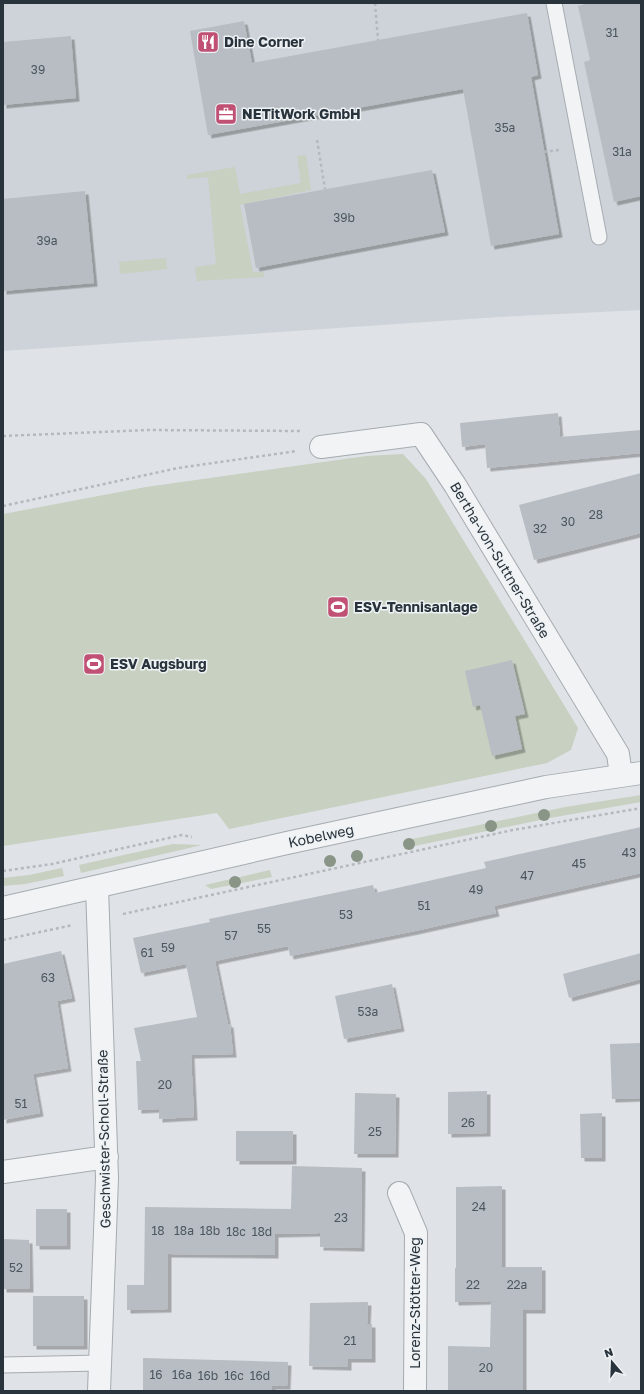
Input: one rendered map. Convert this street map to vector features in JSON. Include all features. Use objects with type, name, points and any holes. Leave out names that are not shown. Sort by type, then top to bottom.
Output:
[{"type":"street","name":"Bertha-von-Suttner-Straße","points":[[322,447],[421,434],[455,485],[631,774]]},
{"type":"street","name":"Kobelweg","points":[[3,908],[287,843],[546,787],[631,774]]},
{"type":"street","name":"Geschwister-Scholl-Straße","points":[[97,887],[107,1186],[99,1391]]},
{"type":"street","points":[[3,1172],[106,1157]]},
{"type":"street","name":"Lorenz-Stötter-Weg","points":[[399,1193],[416,1233],[415,1391]]},
{"type":"lane","points":[[554,3],[599,237]]},
{"type":"lane","points":[[3,1365],[100,1363]]},
{"type":"path","points":[[375,3],[378,40]]},
{"type":"path","points":[[317,140],[325,189]]},
{"type":"path","points":[[3,436],[146,430],[307,432],[322,447]]},
{"type":"path","points":[[3,506],[178,468],[322,447]]},
{"type":"path","points":[[3,940],[99,920],[187,899],[513,830],[641,808]]},
{"type":"path","points":[[3,871],[52,864],[182,835]]},
{"type":"shaded area","points":[[3,3],[641,3],[641,310],[499,317],[3,351]]},
{"type":"green space","points":[[306,155],[311,190],[240,205],[253,272],[263,272],[265,277],[197,281],[195,267],[216,264],[208,177],[187,179],[187,175],[235,167],[240,194],[301,183],[297,156]]},
{"type":"green space","points":[[166,258],[167,269],[120,274],[119,262]]},
{"type":"green space","name":"ESV-Tennisanlage","points":[[403,454],[426,479],[578,728],[571,750],[547,763],[229,829],[217,813],[3,846],[3,514],[146,487],[366,456]]},
{"type":"green space","points":[[641,795],[641,802],[550,818],[405,848],[403,841],[565,807]]},
{"type":"green space","points":[[173,844],[202,845],[81,873],[79,865]]},
{"type":"green space","points":[[62,868],[64,876],[25,884],[3,886],[3,878],[29,875]]},
{"type":"green space","points":[[270,870],[272,877],[211,889],[205,885]]},
{"type":"building","points":[[589,3],[641,3],[641,196],[614,202],[584,62],[590,60],[578,6]]},
{"type":"building","points":[[527,13],[538,75],[531,77],[559,234],[491,246],[463,89],[208,135],[190,31],[244,21],[252,63]]},
{"type":"building","points":[[71,36],[76,98],[3,105],[3,42]]},
{"type":"building","points":[[432,170],[445,232],[256,268],[244,204]]},
{"type":"building","points":[[85,191],[94,283],[3,291],[3,199]]},
{"type":"building","points":[[558,413],[560,437],[641,430],[641,453],[487,468],[485,444],[462,447],[460,423]]},
{"type":"building","points":[[641,473],[641,533],[534,560],[519,505]]},
{"type":"building","points":[[512,660],[525,714],[515,716],[522,749],[492,756],[480,705],[473,707],[465,671]]},
{"type":"building","points":[[641,827],[641,873],[494,906],[496,913],[415,931],[290,956],[288,946],[215,961],[228,1024],[230,1024],[233,1054],[191,1055],[194,1117],[159,1119],[159,1109],[138,1110],[136,1061],[141,1061],[134,1028],[197,1017],[186,964],[141,973],[133,938],[210,922],[209,919],[373,885],[375,893],[486,868],[484,862]]},
{"type":"building","points":[[61,951],[72,998],[57,1001],[68,1068],[33,1074],[40,1113],[3,1120],[3,964]]},
{"type":"building","points":[[641,953],[641,979],[569,998],[563,974]]},
{"type":"building","points":[[392,984],[401,1028],[344,1039],[335,996]]},
{"type":"building","points":[[641,1043],[641,1098],[612,1099],[610,1044]]},
{"type":"building","points":[[487,1091],[487,1133],[448,1134],[448,1092]]},
{"type":"building","points":[[355,1093],[396,1094],[395,1154],[354,1154]]},
{"type":"building","points":[[602,1113],[602,1158],[581,1158],[580,1114]]},
{"type":"building","points":[[236,1131],[293,1131],[293,1161],[236,1161]]},
{"type":"building","points":[[292,1166],[362,1168],[361,1248],[320,1247],[320,1233],[275,1234],[275,1255],[168,1254],[168,1309],[127,1310],[127,1285],[144,1285],[145,1207],[291,1209]]},
{"type":"building","points":[[502,1186],[502,1267],[542,1267],[542,1310],[523,1310],[523,1390],[448,1390],[448,1346],[490,1347],[491,1301],[455,1302],[456,1187]]},
{"type":"building","points":[[36,1209],[67,1209],[67,1246],[36,1246]]},
{"type":"building","points":[[3,1239],[29,1240],[30,1289],[3,1289]]},
{"type":"building","points":[[33,1296],[84,1296],[84,1346],[33,1346]]},
{"type":"building","points":[[368,1302],[367,1324],[372,1324],[372,1359],[348,1359],[348,1367],[309,1366],[310,1303]]},
{"type":"building","points":[[143,1358],[288,1362],[287,1386],[272,1386],[272,1391],[143,1391]]},
{"type":"place","name":"Dine Corner","points":[[208,42]]},
{"type":"place","name":"NETitWork GmbH","points":[[226,114]]},
{"type":"place","name":"ESV-Tennisanlage","points":[[338,607]]},
{"type":"place","name":"ESV Augsburg","points":[[94,664]]}]
